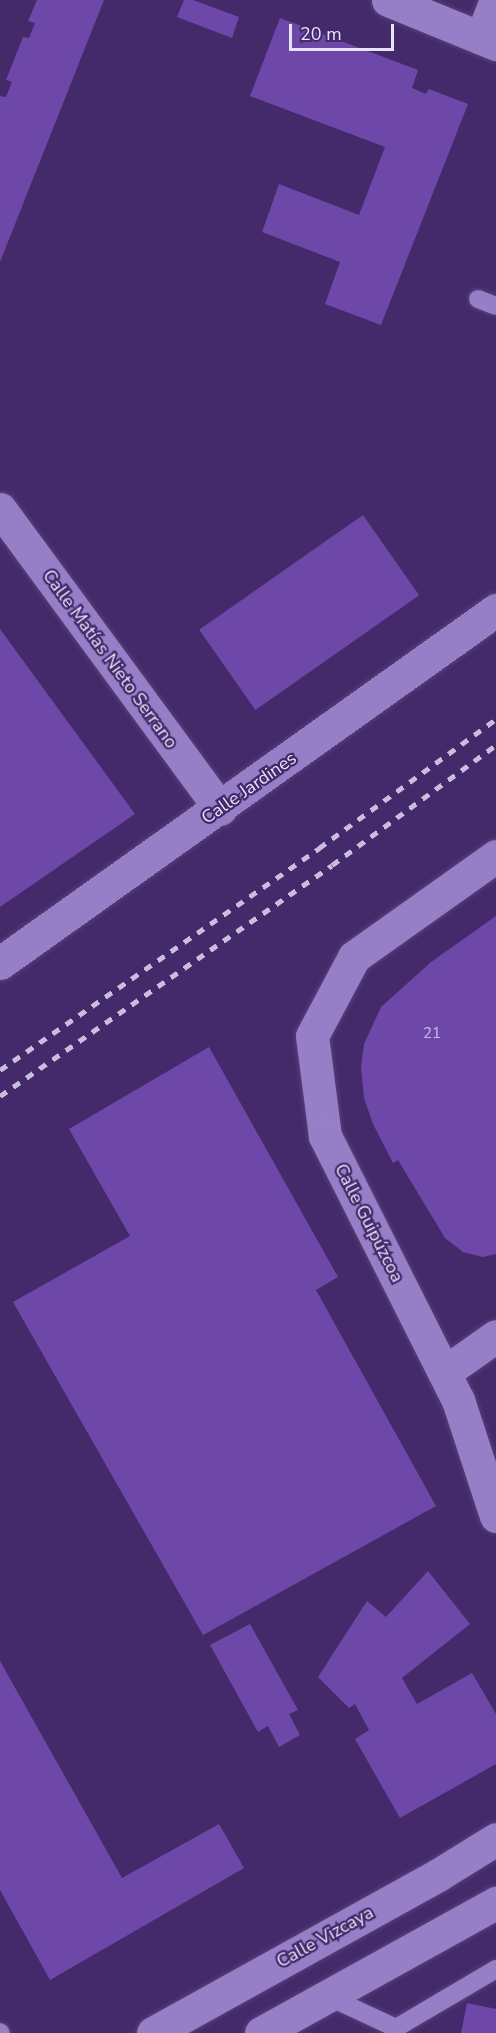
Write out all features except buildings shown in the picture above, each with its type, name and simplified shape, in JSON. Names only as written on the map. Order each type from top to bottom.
[{"type":"street","points":[[388,0],[489,41],[496,0]]},
{"type":"street","name":"Calle Matías Nieto Serrano","points":[[0,509],[220,809]]},
{"type":"street","name":"Calle Jardines","points":[[0,963],[220,809],[496,610]]},
{"type":"street","name":"Calle Guipúzcoa","points":[[496,856],[354,957],[312,1036],[325,1136],[451,1386],[496,1516]]},
{"type":"street","points":[[451,1386],[496,1336]]},
{"type":"street","name":"Calle Guipúzcoa","points":[[451,1386],[496,1447]]},
{"type":"street","name":"Calle Vizcaya","points":[[153,2033],[438,1875],[496,1839]]},
{"type":"street","points":[[261,2033],[496,1903]]},
{"type":"lane","points":[[478,299],[496,306]]},
{"type":"lane","points":[[327,1996],[397,2031],[496,1969]]},
{"type":"railway","points":[[0,1070],[319,848],[496,719]]},
{"type":"railway","points":[[0,1096],[332,865],[496,745]]}]
